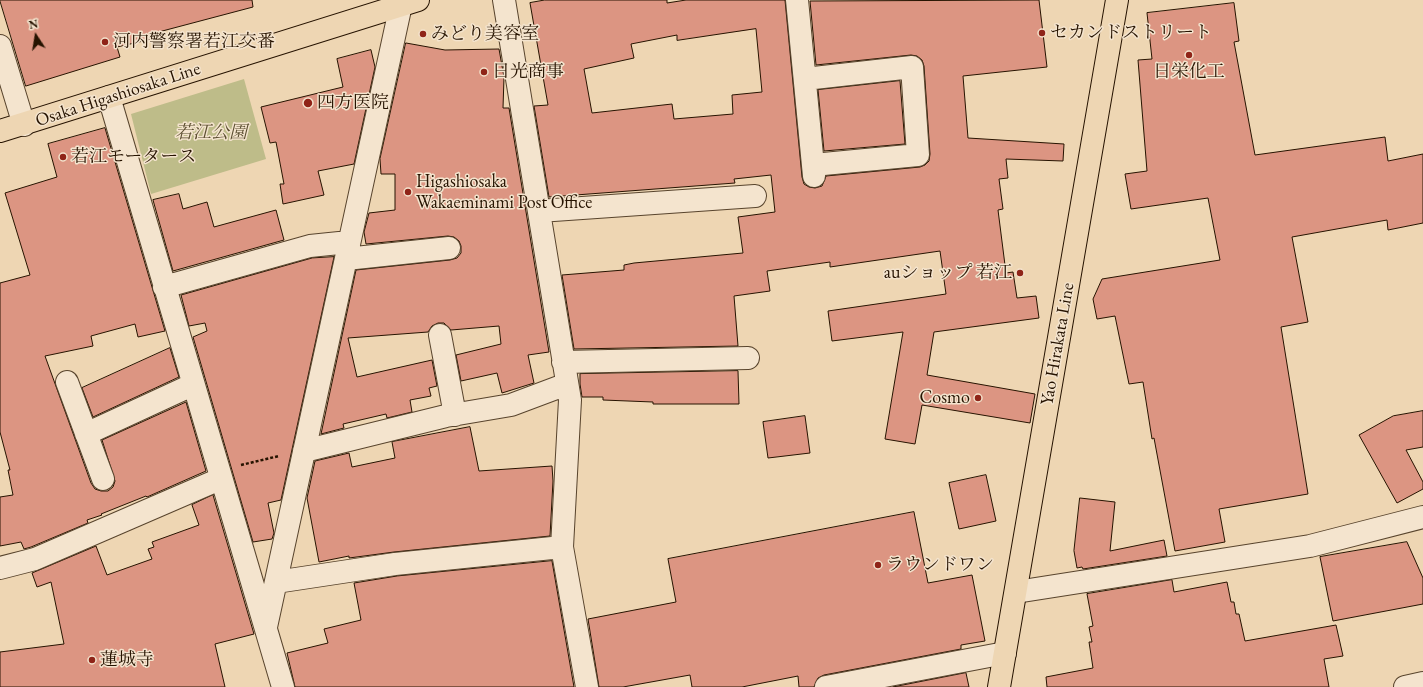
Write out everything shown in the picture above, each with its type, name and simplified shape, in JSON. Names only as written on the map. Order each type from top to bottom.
[{"type":"main road","name":"Yao Hirakata Line","points":[[999,687],[1117,0]]},
{"type":"main road","name":"Osaka Higashiosaka Line","points":[[0,131],[24,125],[407,2]]},
{"type":"street","points":[[504,0],[570,400],[562,547],[587,687]]},
{"type":"street","points":[[798,0],[813,170],[918,155],[912,67],[805,79]]},
{"type":"street","points":[[266,627],[348,250],[407,2]]},
{"type":"street","points":[[0,46],[24,125]]},
{"type":"street","points":[[109,97],[192,385],[283,687]]},
{"type":"street","points":[[539,211],[755,196]]},
{"type":"street","points":[[164,287],[310,246],[348,250],[449,248]]},
{"type":"street","points":[[440,335],[455,415]]},
{"type":"street","points":[[563,362],[748,358]]},
{"type":"street","points":[[67,382],[103,479]]},
{"type":"street","points":[[304,451],[455,415],[511,405],[567,384]]},
{"type":"street","points":[[86,434],[192,385]]},
{"type":"street","points":[[0,568],[48,553],[219,474]]},
{"type":"street","points":[[1016,592],[1310,546],[1423,517]]},
{"type":"street","points":[[276,582],[395,564],[562,547]]},
{"type":"street","points":[[826,687],[1005,653]]},
{"type":"street","points":[[1405,687],[1423,683]]},
{"type":"path","points":[[219,474],[304,451]]},
{"type":"green space","name":"若江公園","points":[[244,79],[266,159],[151,194],[131,114]]},
{"type":"building","points":[[0,0],[252,0],[253,7],[151,34],[152,39],[117,47],[120,57],[26,86]]},
{"type":"building","points":[[545,0],[667,0],[667,3],[686,0],[785,0],[802,177],[804,184],[815,188],[822,186],[826,176],[920,167],[929,161],[930,154],[924,66],[922,60],[917,56],[911,55],[816,65],[810,1],[1039,0],[1047,67],[963,76],[968,138],[1064,144],[1063,161],[1006,159],[1008,178],[999,179],[1003,209],[998,210],[1006,273],[1013,272],[1017,298],[1036,296],[1039,318],[934,332],[927,375],[1035,394],[1030,423],[922,405],[915,444],[885,439],[903,332],[832,341],[828,311],[946,294],[940,251],[830,267],[830,262],[767,271],[770,291],[734,296],[738,346],[574,349],[562,275],[624,270],[624,265],[634,263],[743,253],[738,217],[775,212],[771,175],[734,179],[735,183],[549,197],[534,106],[548,105],[530,3]],"holes":[[[756,29],[762,92],[732,95],[733,114],[674,119],[672,104],[592,113],[584,69],[634,58],[631,44],[677,35],[677,40]]]},
{"type":"building","points":[[1234,3],[1239,41],[1234,42],[1255,155],[1385,137],[1388,161],[1423,154],[1423,223],[1388,230],[1387,220],[1292,237],[1308,322],[1281,327],[1308,494],[1219,509],[1225,542],[1175,551],[1154,438],[1152,439],[1143,382],[1129,384],[1115,316],[1097,319],[1093,299],[1102,279],[1220,260],[1208,198],[1131,209],[1125,174],[1147,171],[1138,60],[1152,59],[1147,13]]},
{"type":"building","points":[[406,43],[445,50],[499,49],[504,77],[503,108],[509,108],[549,352],[528,355],[534,383],[502,393],[497,373],[461,381],[456,355],[501,344],[499,326],[451,330],[444,323],[438,323],[432,326],[428,332],[348,338],[357,377],[432,360],[437,386],[429,388],[431,396],[410,400],[412,412],[387,418],[386,414],[343,424],[344,428],[321,434],[356,270],[450,260],[457,258],[461,253],[459,241],[454,237],[448,236],[366,244],[364,232],[369,213],[395,210],[395,174],[381,174],[380,159]]},
{"type":"building","points":[[371,50],[375,67],[354,164],[318,171],[324,195],[283,204],[280,184],[284,184],[276,142],[270,143],[261,107],[343,87],[337,59]]},
{"type":"building","points":[[900,81],[905,144],[824,151],[818,90]]},
{"type":"building","points":[[105,128],[165,331],[138,337],[135,324],[91,336],[93,346],[45,356],[91,483],[95,489],[108,491],[113,487],[115,481],[102,440],[186,402],[206,471],[147,497],[146,496],[87,520],[88,523],[31,547],[24,549],[21,542],[0,546],[0,497],[13,495],[8,470],[10,470],[0,432],[0,283],[30,275],[5,193],[57,177],[48,144]]},
{"type":"building","points":[[179,194],[183,209],[207,202],[214,227],[276,210],[284,240],[173,271],[153,200]]},
{"type":"building","points":[[334,257],[281,500],[268,503],[274,533],[272,539],[253,542],[193,337],[207,331],[205,323],[189,326],[181,295],[312,258]]},
{"type":"building","points":[[170,348],[179,377],[93,417],[82,388]]},
{"type":"building","points":[[738,371],[739,404],[653,404],[653,402],[603,400],[603,397],[582,397],[580,384],[580,374]]},
{"type":"building","points":[[1423,411],[1423,447],[1406,450],[1423,482],[1423,489],[1397,503],[1359,435],[1393,416]]},
{"type":"building","points":[[805,416],[810,453],[768,458],[763,422]]},
{"type":"building","points":[[470,427],[479,471],[552,466],[553,481],[550,536],[349,558],[349,556],[319,562],[307,498],[315,461],[349,453],[352,467],[395,458],[392,442]]},
{"type":"building","points":[[986,475],[996,521],[959,529],[949,483]]},
{"type":"building","points":[[213,495],[254,634],[215,644],[225,687],[0,687],[0,652],[64,644],[51,582],[37,587],[32,573],[96,546],[107,575],[152,559],[148,549],[154,547],[152,542],[199,525],[192,505]]},
{"type":"building","points":[[1080,498],[1115,502],[1110,551],[1164,540],[1167,556],[1083,569],[1082,567],[1077,568],[1074,551]]},
{"type":"building","points":[[914,512],[928,583],[972,575],[985,641],[961,645],[961,649],[824,675],[818,678],[814,687],[799,687],[798,676],[742,687],[692,687],[690,675],[623,687],[599,687],[588,619],[676,602],[668,559]]},
{"type":"building","points":[[1407,542],[1423,578],[1423,604],[1333,621],[1320,557]]},
{"type":"building","points":[[552,561],[574,687],[295,687],[287,653],[328,643],[324,629],[361,620],[354,583],[397,576]]},
{"type":"building","points":[[1172,580],[1174,592],[1227,582],[1231,602],[1234,602],[1236,614],[1239,614],[1245,641],[1336,625],[1343,656],[1324,659],[1329,687],[1047,687],[1046,677],[1093,668],[1089,642],[1092,642],[1089,627],[1093,626],[1087,594]]},
{"type":"building","points":[[966,673],[969,687],[893,687]]},
{"type":"place","name":"セカンドストリート","points":[[1042,33]]},
{"type":"place","name":"みどり美容室","points":[[423,34]]},
{"type":"place","name":"河内警察署若江交番","points":[[105,42]]},
{"type":"place","name":"日栄化工","points":[[1189,55]]},
{"type":"place","name":"日光商事","points":[[484,72]]},
{"type":"place","name":"四方医院","points":[[308,103]]},
{"type":"place","name":"若江モータース","points":[[63,157]]},
{"type":"place","name":"Higashiosaka Wakaeminami Post Office","points":[[408,192]]},
{"type":"place","name":"auショップ 若江","points":[[1020,273]]},
{"type":"place","name":"Cosmo","points":[[978,398]]},
{"type":"place","name":"ラウンドワン","points":[[878,565]]},
{"type":"place","name":"蓮城寺","points":[[92,660]]}]
